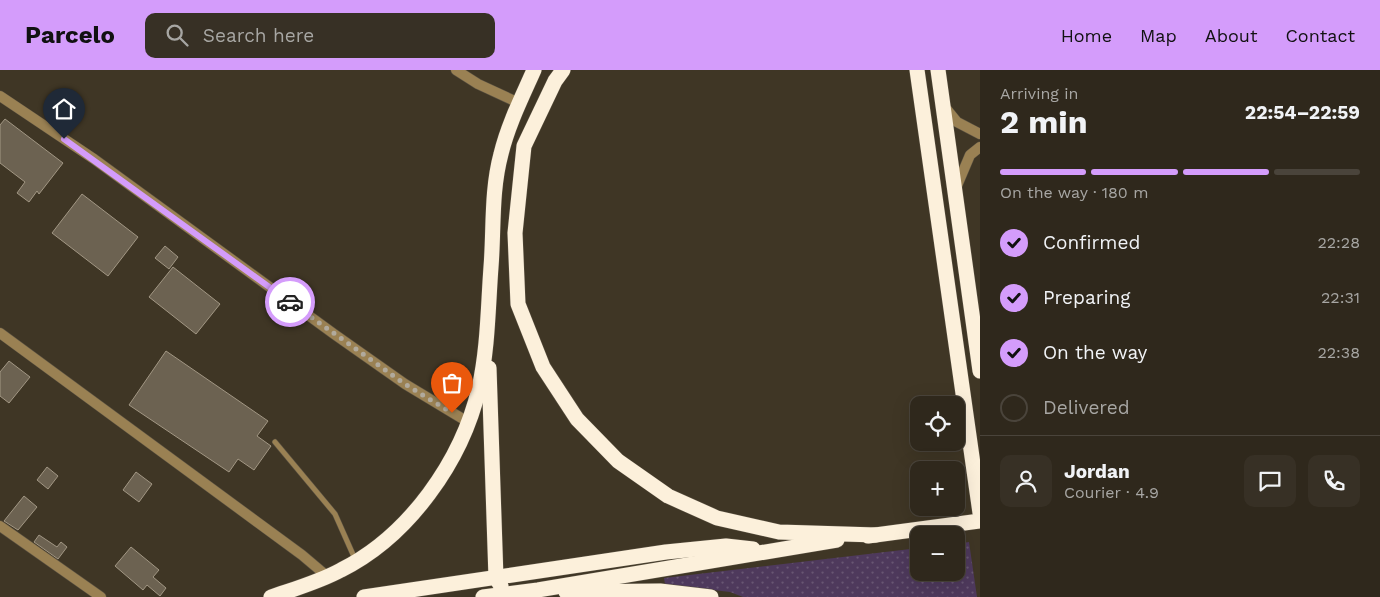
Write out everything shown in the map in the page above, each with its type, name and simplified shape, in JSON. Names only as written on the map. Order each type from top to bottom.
[{"type":"highway","points":[[270,597],[328,577],[356,562],[394,533],[418,506],[441,474],[468,422],[482,369],[493,247],[494,206],[500,155],[519,102],[534,70]]},
{"type":"highway","points":[[563,70],[555,81],[524,146],[515,233],[518,304],[542,367],[577,419],[618,461],[668,496],[717,518],[779,532],[876,535]]},
{"type":"highway","points":[[917,70],[980,513]]},
{"type":"highway","points":[[938,70],[980,371]]},
{"type":"highway","points":[[487,321],[496,578],[502,588],[512,593]]},
{"type":"highway","points":[[533,592],[762,552],[980,521]]},
{"type":"highway","points":[[364,597],[666,552],[726,546],[744,547],[762,552]]},
{"type":"highway","points":[[483,597],[533,592],[660,591],[711,597]]},
{"type":"street","points":[[461,71],[519,102]]},
{"type":"street","points":[[0,96],[94,160],[405,384],[468,422]]},
{"type":"street","points":[[944,106],[957,122],[980,134]]},
{"type":"street","points":[[955,191],[970,155],[980,147]]},
{"type":"street","points":[[0,333],[294,549],[328,577]]},
{"type":"street","points":[[0,526],[101,597]]},
{"type":"lane","points":[[275,442],[335,514],[356,562]]},
{"type":"shaded area","points":[[969,542],[977,597],[743,597],[730,592],[665,584],[664,578],[910,549],[910,581],[965,581],[965,543]]},
{"type":"building","points":[[5,119],[63,163],[39,194],[37,191],[29,202],[17,193],[25,182],[0,163],[0,125]]},
{"type":"building","points":[[82,194],[138,237],[108,276],[52,233]]},
{"type":"building","points":[[165,246],[178,257],[169,269],[155,258]]},
{"type":"building","points":[[173,267],[220,304],[196,334],[149,297]]},
{"type":"building","points":[[166,351],[268,421],[257,436],[271,446],[254,470],[238,459],[229,472],[129,405]]},
{"type":"building","points":[[9,361],[30,377],[9,403],[0,396],[0,372]]},
{"type":"building","points":[[47,467],[58,476],[48,489],[37,480]]},
{"type":"building","points":[[136,472],[152,484],[139,502],[123,490]]},
{"type":"building","points":[[24,496],[37,507],[18,530],[4,521]]},
{"type":"building","points":[[39,535],[57,547],[61,542],[67,547],[58,559],[34,542]]},
{"type":"building","points":[[131,547],[159,570],[153,577],[166,588],[160,596],[147,585],[143,590],[115,566]]},
{"type":"way so far","points":[[290,302],[405,384],[452,413]]},
{"type":"route","points":[[64,139],[290,302]]}]
